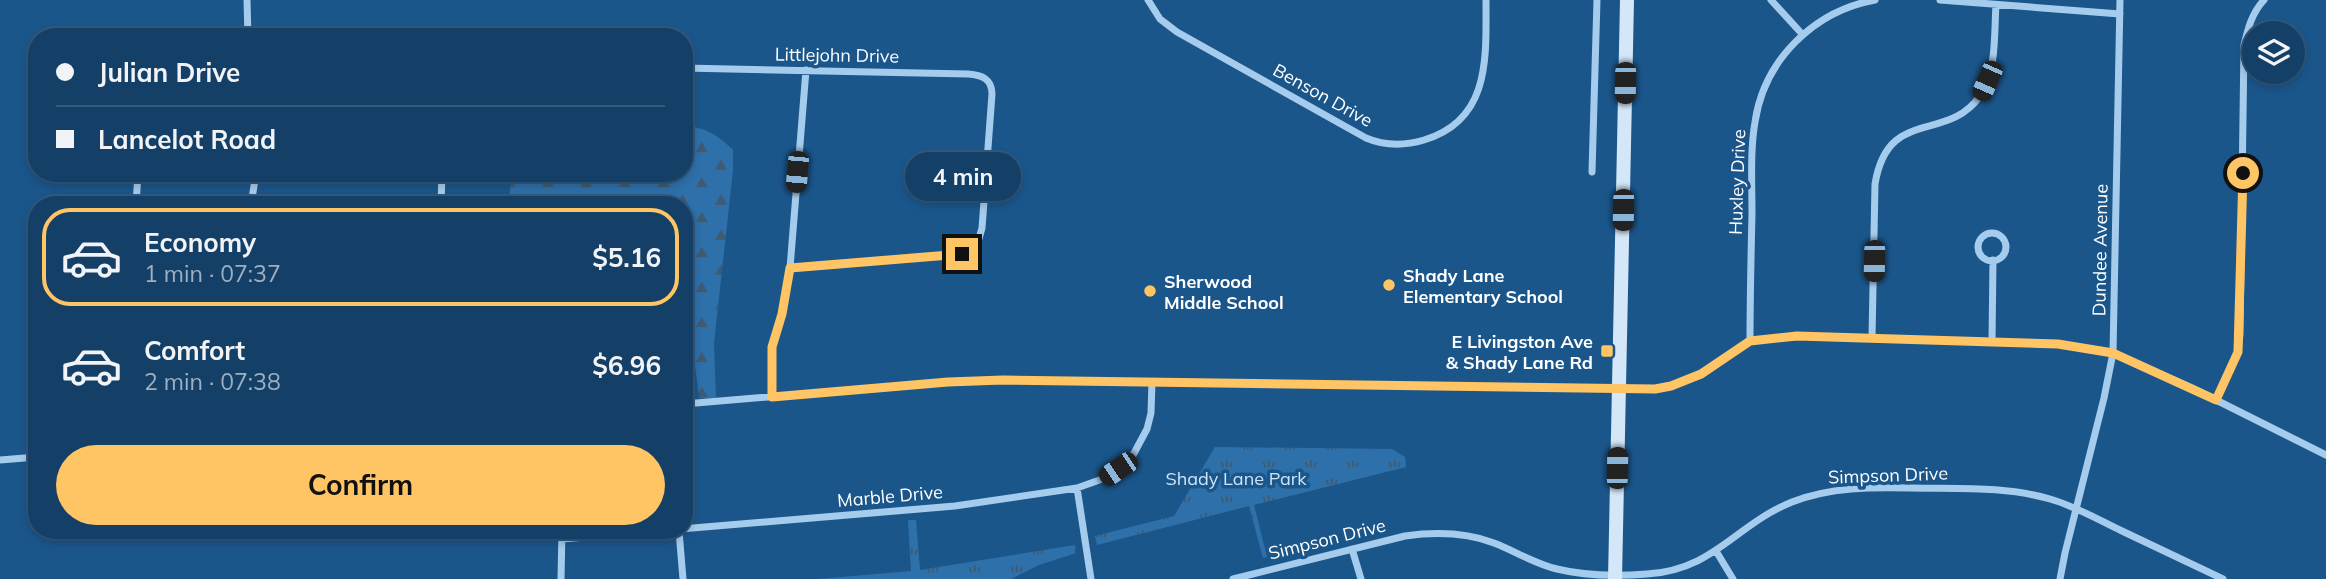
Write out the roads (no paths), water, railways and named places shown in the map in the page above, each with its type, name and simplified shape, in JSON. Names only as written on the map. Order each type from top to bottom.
[{"type":"main road","points":[[1616,576],[1627,0]]},
{"type":"street","points":[[247,0],[248,28]]},
{"type":"street","name":"Benson Drive","points":[[1147,0],[1160,19],[1177,32],[1366,138],[1392,144],[1416,142],[1438,135],[1455,123],[1473,104],[1483,79],[1485,65],[1486,0]]},
{"type":"street","points":[[1592,172],[1597,0]]},
{"type":"street","points":[[1771,0],[1803,34]]},
{"type":"street","name":"Huxley Drive","points":[[1750,341],[1755,119],[1768,81],[1776,66],[1803,34],[1833,14],[1875,0]]},
{"type":"street","points":[[1940,0],[2120,14]]},
{"type":"street","name":"Dundee Avenue","points":[[2060,579],[2113,353],[2120,0]]},
{"type":"street","points":[[2216,400],[2238,352],[2244,45],[2255,11],[2264,0]]},
{"type":"street","points":[[1872,338],[1875,184],[1880,163],[1891,145],[1905,134],[1924,126],[1953,120],[1981,94],[1990,67],[1996,5]]},
{"type":"street","name":"Littlejohn Drive","points":[[693,68],[968,74],[982,76],[992,89],[982,229],[976,249],[962,254],[790,268]]},
{"type":"street","points":[[772,397],[772,347],[785,303],[790,268],[806,70]]},
{"type":"street","points":[[1992,341],[1993,260]]},
{"type":"street","points":[[693,403],[948,382],[1003,380],[1655,389],[1688,381],[1750,341],[1797,336],[1992,341],[2058,344],[2113,353],[2325,452]]},
{"type":"street","name":"Marble Drive","points":[[693,530],[955,506],[1077,488],[1105,478],[1132,457],[1147,429],[1151,413],[1152,382]]},
{"type":"street","points":[[0,460],[28,458]]},
{"type":"street","points":[[1077,488],[1091,579]]},
{"type":"street","name":"Simpson Drive","points":[[1234,579],[1405,536],[1450,534],[1494,542],[1556,569],[1616,576],[1676,571],[1703,560],[1773,511],[1820,493],[1854,489],[1997,490],[2049,499],[2076,509],[2223,579]]},
{"type":"street","name":"Marble Drive","points":[[562,540],[575,539]]},
{"type":"street","points":[[680,539],[683,579]]},
{"type":"street","points":[[561,579],[562,540]]},
{"type":"street","points":[[1352,549],[1360,579]]},
{"type":"street","points":[[1716,551],[1732,579]]},
{"type":"place","name":"Shady Lane Elementary School","points":[[1389,285]]},
{"type":"place","name":"Sherwood Middle School","points":[[1150,291]]},
{"type":"place","name":"E Livingston Ave & Shady Lane Rd","points":[[1607,351]]},
{"type":"park label","name":"Shady Lane Park","points":[[1236,478]]}]
